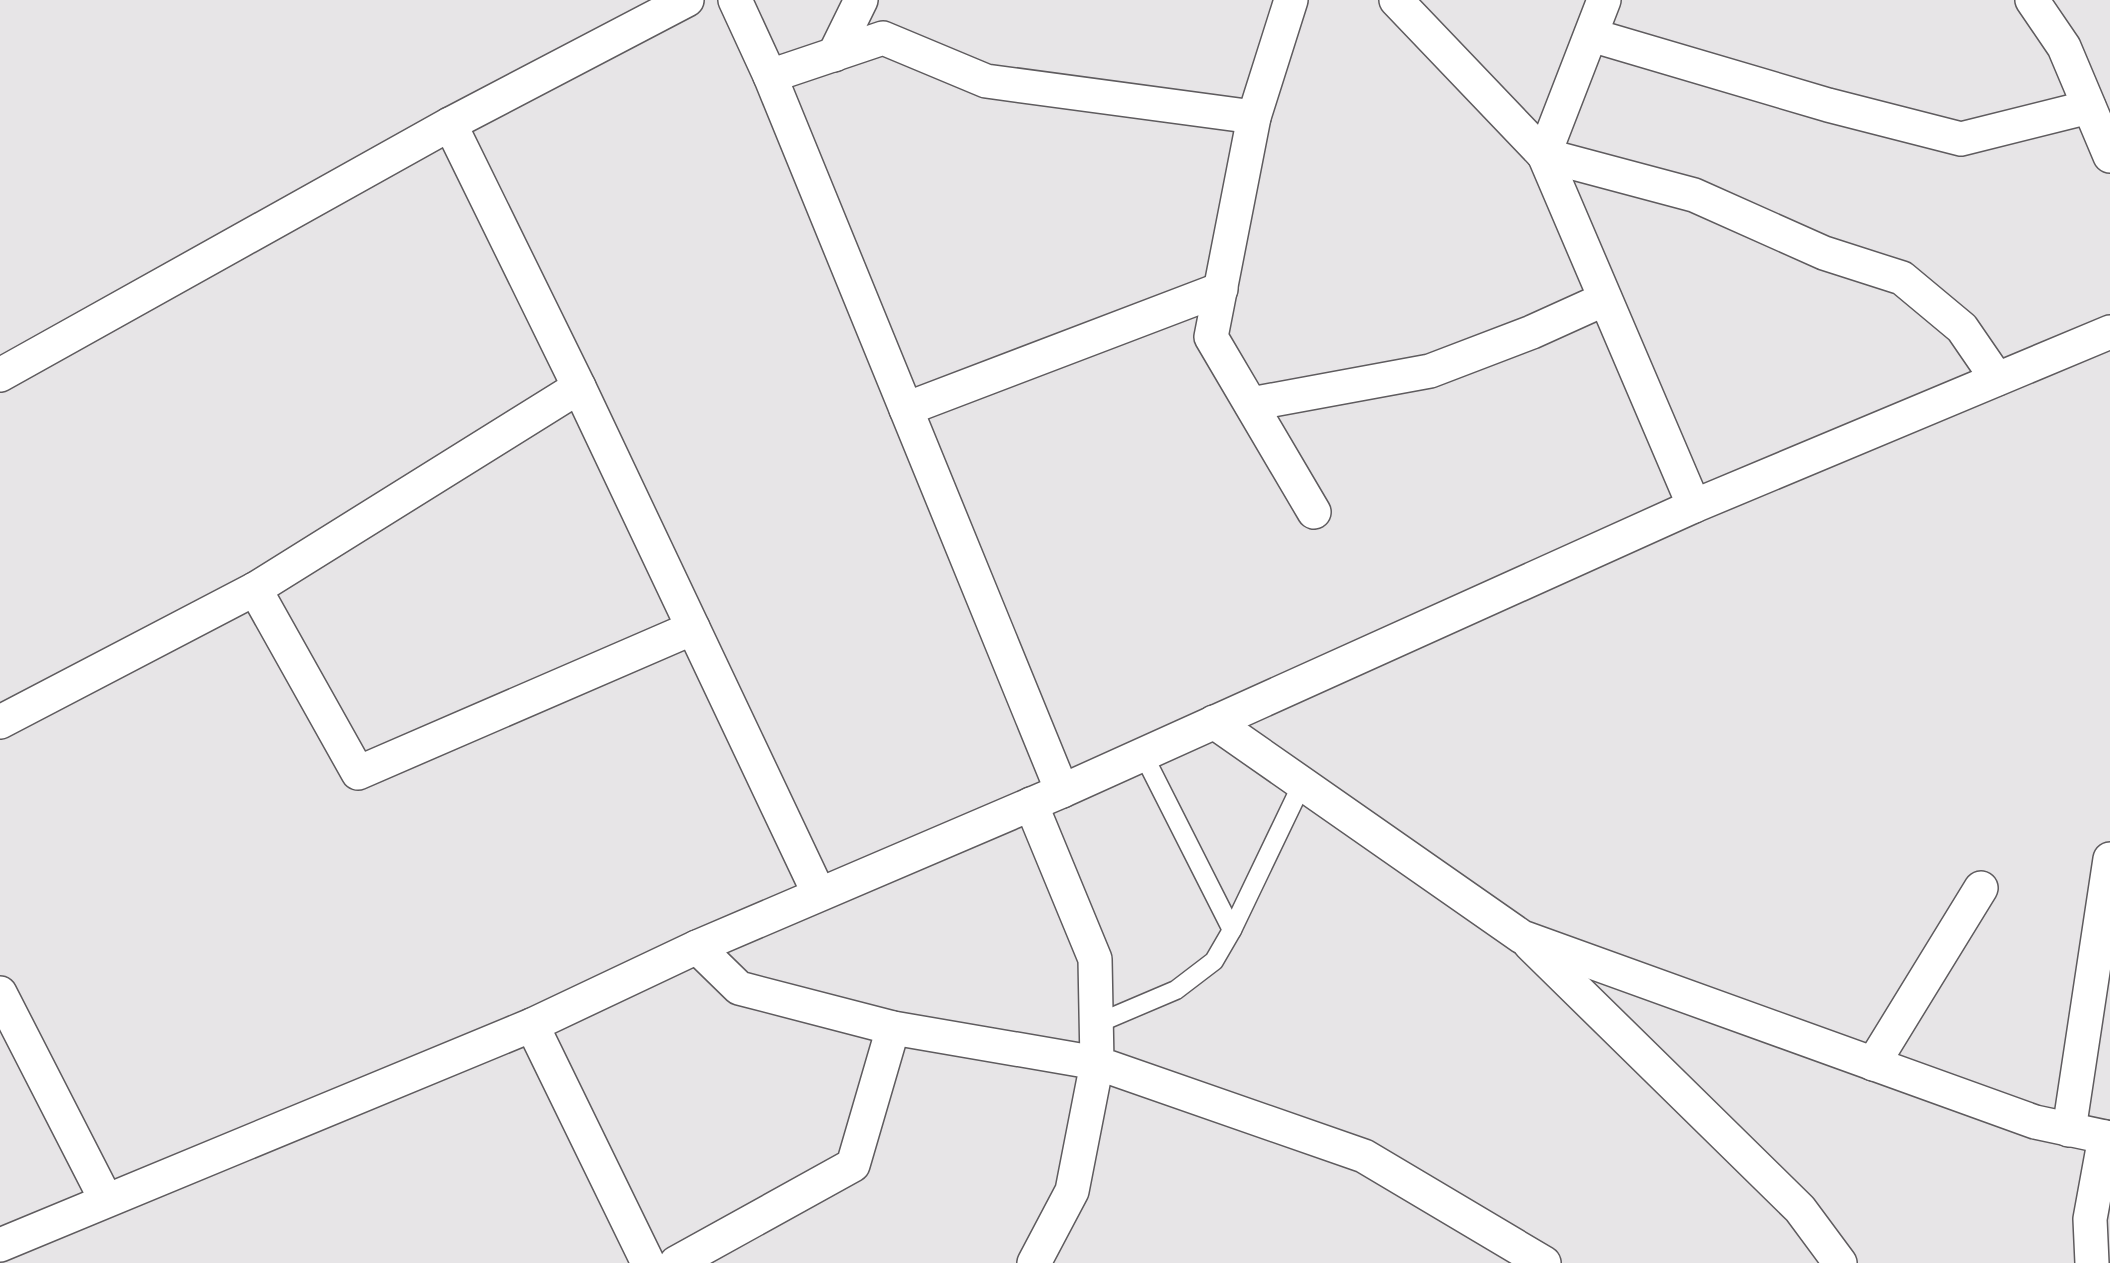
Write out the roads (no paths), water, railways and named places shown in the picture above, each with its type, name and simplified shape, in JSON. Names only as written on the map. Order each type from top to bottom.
[{"type":"street","points":[[0,375],[450,124],[687,0]]},
{"type":"street","points":[[735,0],[770,76],[1062,790]]},
{"type":"street","points":[[834,55],[861,0]]},
{"type":"street","points":[[1291,0],[1254,117],[1211,337],[1314,512]]},
{"type":"street","points":[[1396,0],[1544,154],[1694,506]]},
{"type":"street","points":[[1544,154],[1604,0]]},
{"type":"street","points":[[2046,5],[2110,156]]},
{"type":"street","points":[[1591,35],[1828,105],[1961,139],[2089,106]]},
{"type":"street","points":[[770,76],[884,38],[986,81],[1254,117]]},
{"type":"street","points":[[450,124],[579,387],[819,894]]},
{"type":"street","points":[[1544,154],[1694,195],[1824,253],[1902,278],[1962,328],[1997,379]]},
{"type":"street","points":[[906,409],[1221,289]]},
{"type":"street","points":[[1251,404],[1430,371],[1532,332],[1605,298]]},
{"type":"street","points":[[0,1245],[532,1025],[697,947],[1031,804],[1694,506],[2110,332]]},
{"type":"street","points":[[0,722],[255,589],[579,387]]},
{"type":"street","points":[[255,589],[358,773],[693,628]]},
{"type":"street","points":[[1214,722],[1522,937],[1800,1209],[1840,1263]]},
{"type":"street","points":[[1031,804],[1095,959],[1096,1024],[1096,1063],[1072,1191],[1034,1263]]},
{"type":"street","points":[[2069,1130],[2110,859]]},
{"type":"street","points":[[1873,1064],[1981,888]]},
{"type":"street","points":[[1522,937],[2035,1122],[2108,1138],[2090,1219],[2092,1263]]},
{"type":"street","points":[[697,947],[739,988],[893,1029],[1096,1063],[1364,1156],[1544,1263]]},
{"type":"street","points":[[0,993],[106,1200]]},
{"type":"street","points":[[532,1025],[648,1263]]},
{"type":"street","points":[[676,1263],[853,1165],[893,1029]]},
{"type":"lane","points":[[1143,754],[1232,930]]},
{"type":"lane","points":[[1096,1024],[1176,990],[1214,961],[1232,930],[1302,784]]}]
